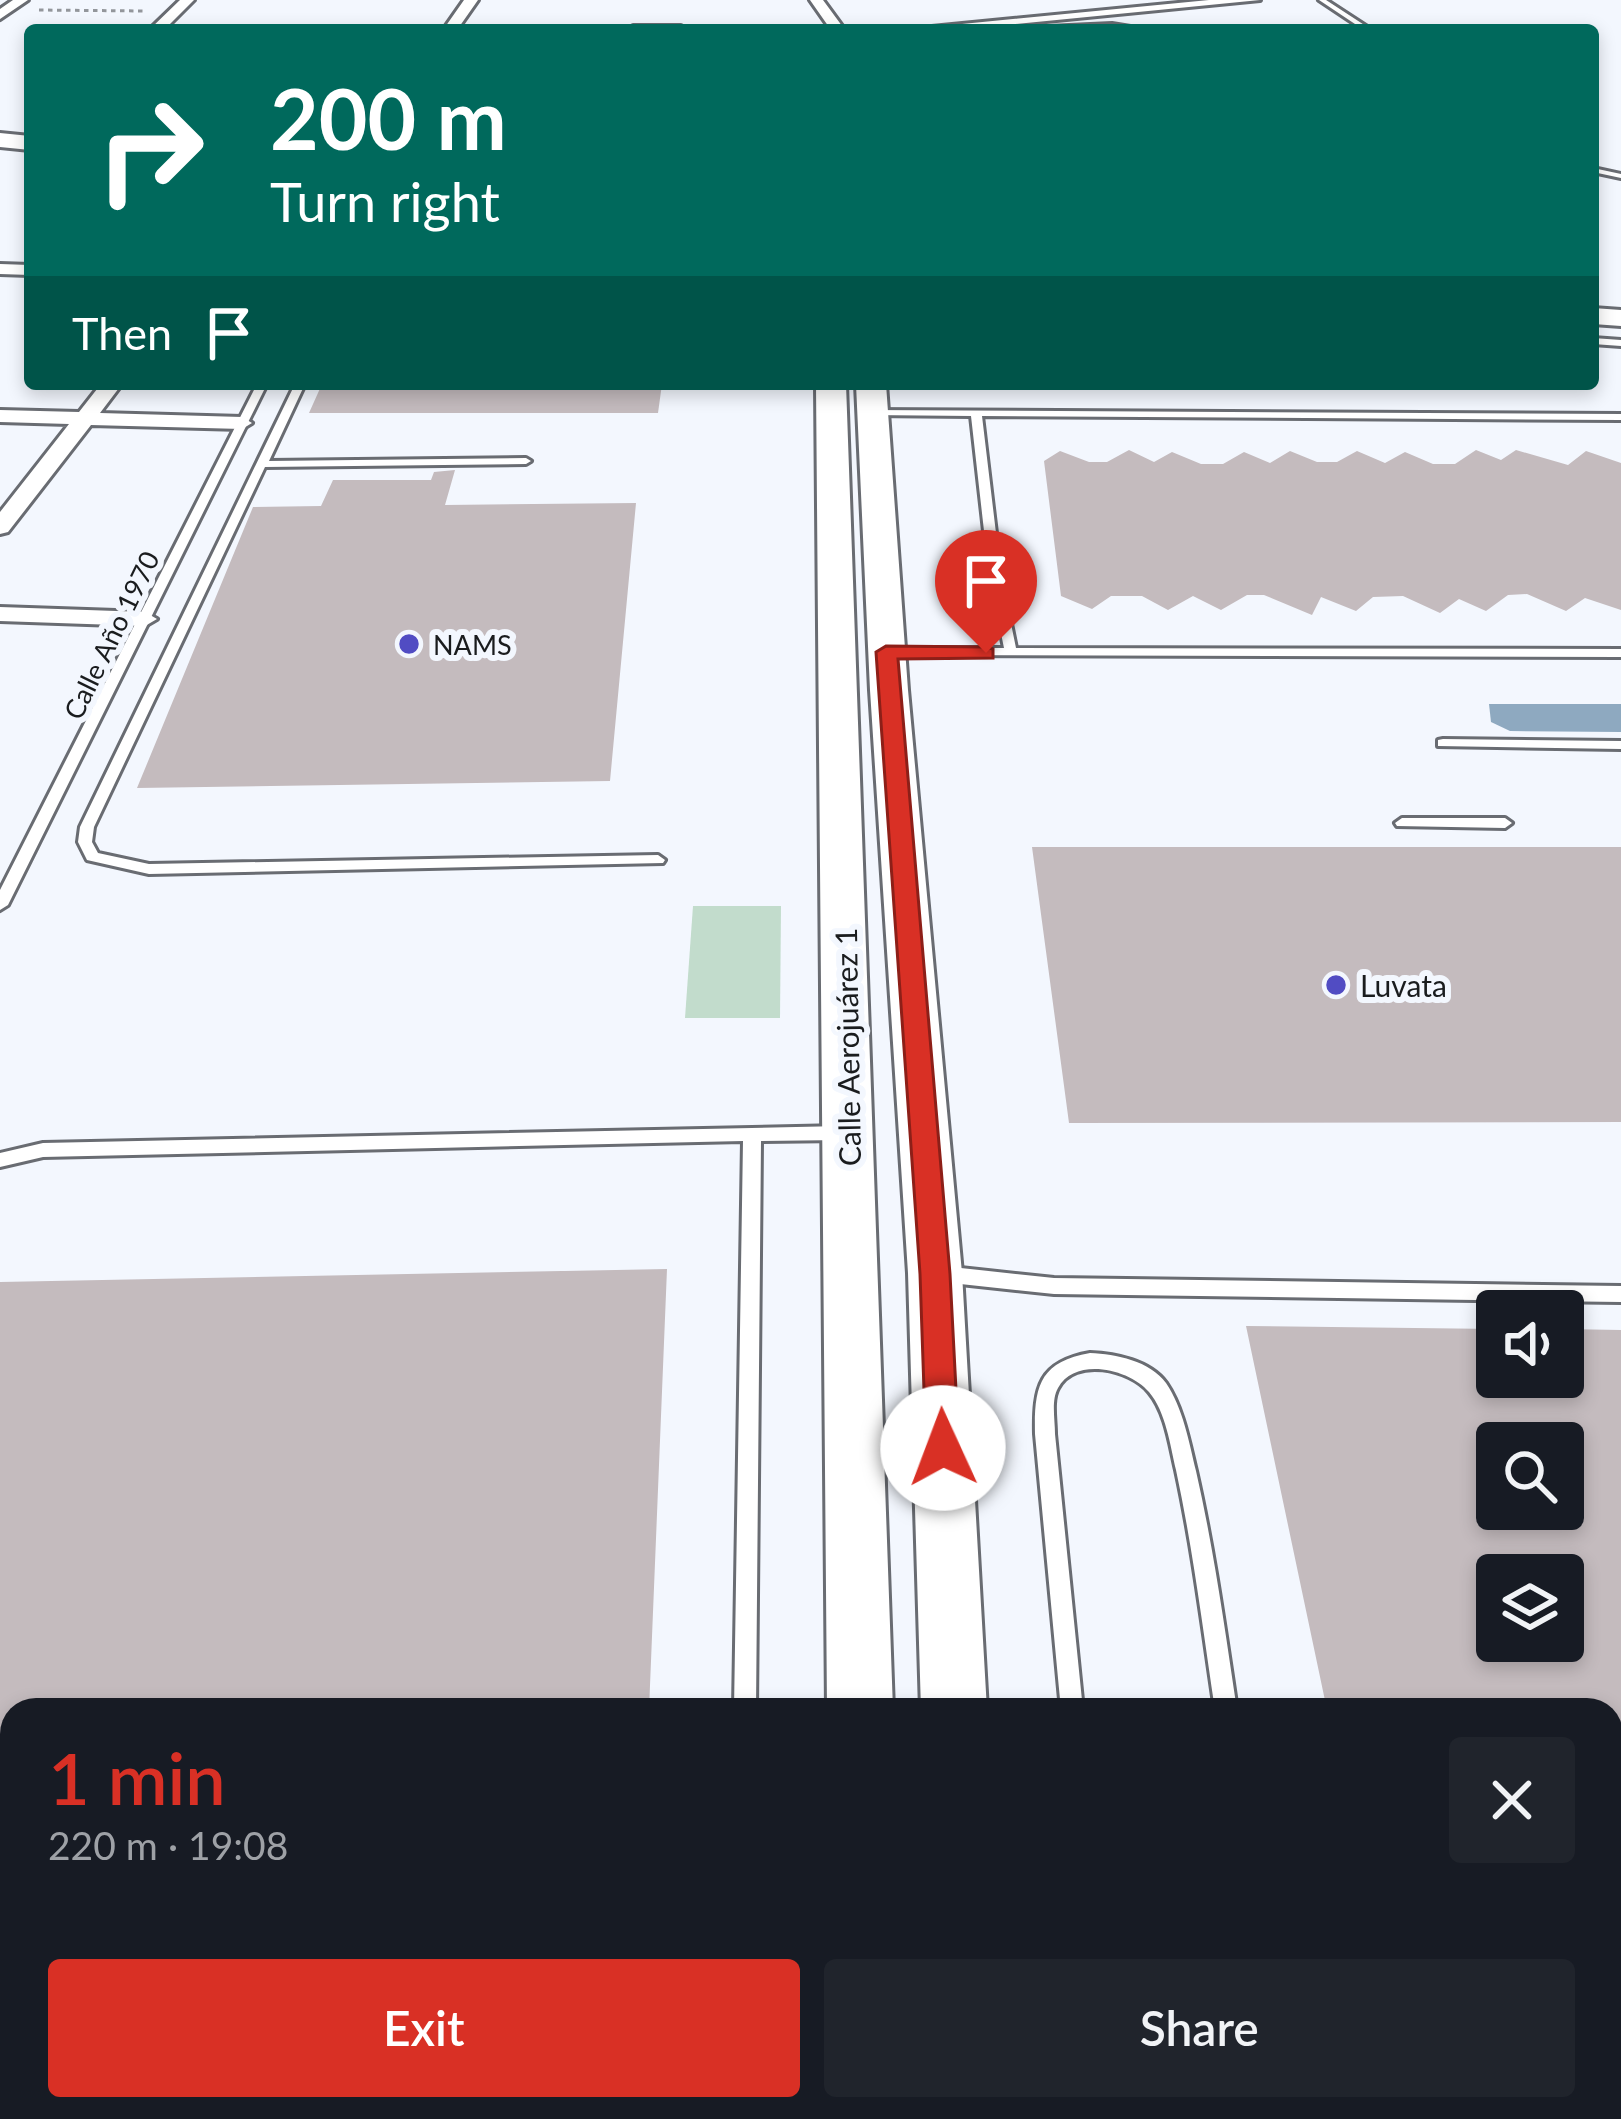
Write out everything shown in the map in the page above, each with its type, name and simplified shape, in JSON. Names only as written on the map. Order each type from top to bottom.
[{"type":"street","points":[[163,24],[188,0]]},
{"type":"street","points":[[1040,0],[1061,17]]},
{"type":"street","points":[[979,24],[1254,0]]},
{"type":"street","points":[[942,13],[953,24]]},
{"type":"street","points":[[0,290],[17,270]]},
{"type":"street","points":[[0,527],[107,390]]},
{"type":"street","name":"Calle Aerojuárez 1","points":[[831,390],[860,1698]]},
{"type":"street","points":[[870,398],[935,1274],[953,1698]]},
{"type":"street","points":[[0,416],[242,423]]},
{"type":"street","points":[[0,614],[145,619]]},
{"type":"lane","points":[[1322,0],[1360,24]]},
{"type":"lane","name":"Calle Año 1970","points":[[0,905],[259,390]]},
{"type":"lane","points":[[297,390],[87,827],[85,842],[92,856],[149,869],[658,860]]},
{"type":"lane","points":[[870,398],[976,413],[1621,417]]},
{"type":"lane","points":[[976,413],[995,575],[1011,653]]},
{"type":"lane","points":[[261,464],[526,461]]},
{"type":"lane","points":[[886,652],[1621,652]]},
{"type":"lane","points":[[1443,743],[1621,745]]},
{"type":"lane","points":[[1402,823],[1504,823]]},
{"type":"lane","points":[[0,1160],[43,1150],[849,1133]]},
{"type":"lane","points":[[745,1698],[752,1135]]},
{"type":"lane","points":[[935,1274],[1099,1287],[1621,1294]]},
{"type":"lane","points":[[1071,1698],[1045,1434],[1046,1394],[1052,1379],[1066,1369],[1101,1362],[1147,1376],[1168,1403],[1197,1535],[1224,1698]]},
{"type":"path","points":[[10,8],[176,12]]},
{"type":"green space","points":[[693,906],[781,906],[780,1018],[685,1018]]},
{"type":"water","points":[[1489,704],[1621,704],[1621,732],[1510,731],[1491,722]]},
{"type":"building","points":[[319,390],[661,390],[658,413],[309,413]]},
{"type":"building","points":[[1129,450],[1154,462],[1172,452],[1201,464],[1223,464],[1244,452],[1270,463],[1290,451],[1317,462],[1337,462],[1357,451],[1385,463],[1405,452],[1433,464],[1455,464],[1476,450],[1501,460],[1516,450],[1568,465],[1586,451],[1621,463],[1621,610],[1585,598],[1566,611],[1527,594],[1508,595],[1486,611],[1459,599],[1440,613],[1403,596],[1373,597],[1356,611],[1321,597],[1312,615],[1264,595],[1247,595],[1221,610],[1193,596],[1168,610],[1142,596],[1111,596],[1092,609],[1061,596],[1044,461],[1060,451],[1089,462],[1107,462]]},
{"type":"building","name":"NAMS","points":[[455,470],[445,505],[636,503],[610,781],[137,788],[253,507],[321,506],[333,480],[431,480],[434,472]]},
{"type":"building","name":"Luvata","points":[[1032,847],[1621,847],[1621,1122],[1069,1123]]},
{"type":"building","points":[[667,1269],[649,1698],[0,1698],[0,1282]]},
{"type":"building","points":[[1246,1326],[1476,1329],[1476,1398],[1584,1398],[1584,1329],[1621,1330],[1621,1698],[1324,1698]]},
{"type":"place","name":"NAMS","points":[[409,644]]},
{"type":"place","name":"Luvata","points":[[1336,985]]},
{"type":"route","points":[[943,1448],[935,1274],[886,652],[986,653]]}]
